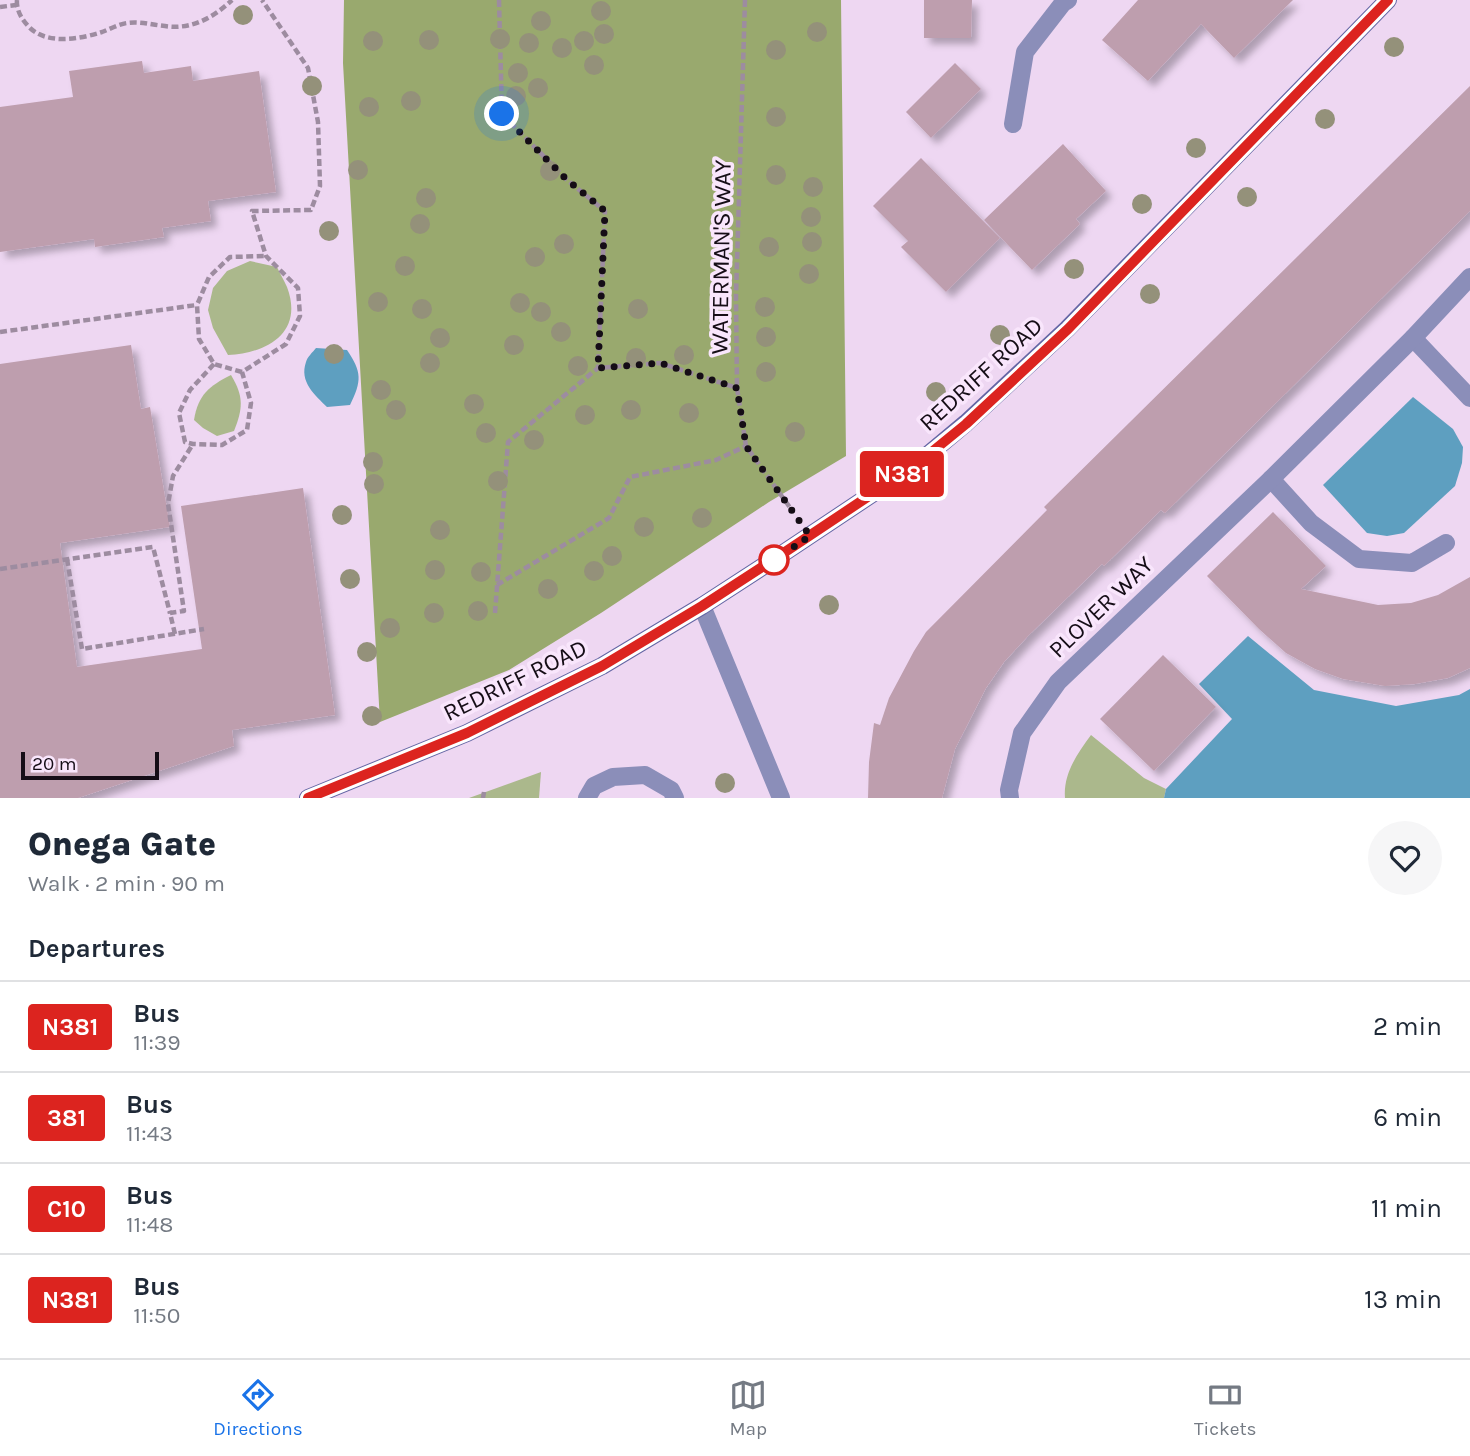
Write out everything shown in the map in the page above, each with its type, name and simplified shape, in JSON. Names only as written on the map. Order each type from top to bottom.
[{"type":"main road","name":"REDRIFF ROAD","points":[[308,798],[467,733],[602,666],[702,606],[917,464],[966,424],[1068,329],[1381,2]]},
{"type":"street","points":[[1013,124],[1025,52],[1068,0]]},
{"type":"street","name":"PLOVER WAY","points":[[1010,798],[1009,790],[1022,733],[1058,682],[1271,479],[1413,338],[1470,277]]},
{"type":"street","points":[[1413,338],[1470,398]]},
{"type":"street","points":[[1271,479],[1311,523],[1359,559],[1412,563],[1446,543]]},
{"type":"street","points":[[702,606],[781,798]]},
{"type":"street","points":[[587,798],[594,786],[613,777],[645,775],[671,790],[675,798]]},
{"type":"path","points":[[0,7],[17,2],[24,22],[37,34],[54,38],[74,38],[127,23],[188,26],[221,11],[232,0]]},
{"type":"path","points":[[262,0],[308,68],[318,122],[320,186],[311,210],[252,211],[266,256],[298,288],[300,316],[286,344],[242,372],[214,364],[199,339],[197,305],[209,277],[230,257],[266,256]]},
{"type":"path","points":[[499,0],[502,114],[566,179],[605,211],[598,368]]},
{"type":"path","name":"WATERMAN'S WAY","points":[[745,0],[736,296],[737,388],[746,446],[810,536]]},
{"type":"path","points":[[0,332],[197,305]]},
{"type":"path","points":[[495,613],[508,442],[598,368],[660,363],[737,388]]},
{"type":"path","points":[[214,364],[190,390],[180,413],[185,442],[222,445],[247,430],[251,403],[242,372]]},
{"type":"path","points":[[170,612],[184,611],[167,504],[173,477],[193,444]]},
{"type":"path","points":[[497,586],[609,518],[630,477],[716,460],[746,446]]},
{"type":"path","points":[[0,569],[153,547],[175,634]]},
{"type":"path","points":[[67,559],[82,649],[204,629]]},
{"type":"green space","points":[[344,0],[841,0],[846,456],[769,502],[509,670],[380,722],[343,63]]},
{"type":"green space","points":[[250,261],[277,267],[287,287],[291,316],[279,337],[269,344],[256,350],[228,355],[213,328],[208,310],[213,288],[227,271]]},
{"type":"green space","points":[[231,375],[240,396],[239,416],[234,431],[217,436],[194,420],[196,411],[206,392]]},
{"type":"green space","points":[[1091,735],[1144,778],[1166,789],[1164,798],[1065,798],[1069,773]]},
{"type":"green space","points":[[541,772],[539,798],[469,798]]},
{"type":"water","points":[[316,348],[347,350],[352,358],[359,377],[350,405],[327,407],[309,388],[304,369]]},
{"type":"water","points":[[1413,397],[1453,429],[1463,447],[1462,463],[1455,486],[1404,533],[1387,536],[1367,533],[1323,485]]},
{"type":"water","points":[[1248,636],[1314,690],[1396,706],[1459,695],[1470,689],[1470,798],[1164,798],[1166,789],[1232,719],[1199,684]]},
{"type":"building","points":[[924,0],[972,0],[971,38],[924,38]]},
{"type":"building","points":[[1138,0],[1293,0],[1234,58],[1201,24],[1148,81],[1102,40]]},
{"type":"building","points":[[142,61],[144,73],[191,66],[193,81],[259,71],[276,192],[208,201],[211,221],[162,228],[164,237],[95,247],[94,239],[0,252],[0,107],[73,97],[69,71]]},
{"type":"building","points":[[955,63],[981,89],[931,138],[906,112]]},
{"type":"building","points":[[1470,86],[1470,211],[1165,513],[1161,510],[1104,566],[1102,564],[1004,662],[986,688],[955,749],[942,798],[868,798],[874,723],[880,725],[889,698],[926,632],[1047,510],[1044,507]]},
{"type":"building","points":[[1063,144],[1106,191],[1076,219],[1080,224],[1032,270],[984,220]]},
{"type":"building","points":[[921,158],[1000,238],[946,292],[901,247],[908,241],[873,206]]},
{"type":"building","points":[[131,345],[141,409],[150,407],[170,527],[60,543],[77,667],[202,649],[181,506],[303,488],[335,715],[232,730],[234,746],[78,798],[0,798],[0,364]]},
{"type":"building","points":[[1273,512],[1326,566],[1301,589],[1378,605],[1411,603],[1438,595],[1470,577],[1470,668],[1448,678],[1385,686],[1343,679],[1315,669],[1286,653],[1207,576]]},
{"type":"building","points":[[1163,655],[1216,707],[1154,771],[1100,719]]},
{"type":"bus line","name":"N381","points":[[308,798],[467,733],[602,666],[702,606],[917,464],[966,424],[1068,329],[1388,0]]},
{"type":"route","points":[[502,114],[566,179],[605,211],[598,368],[660,363],[737,388],[746,446],[810,536],[774,560]]}]
